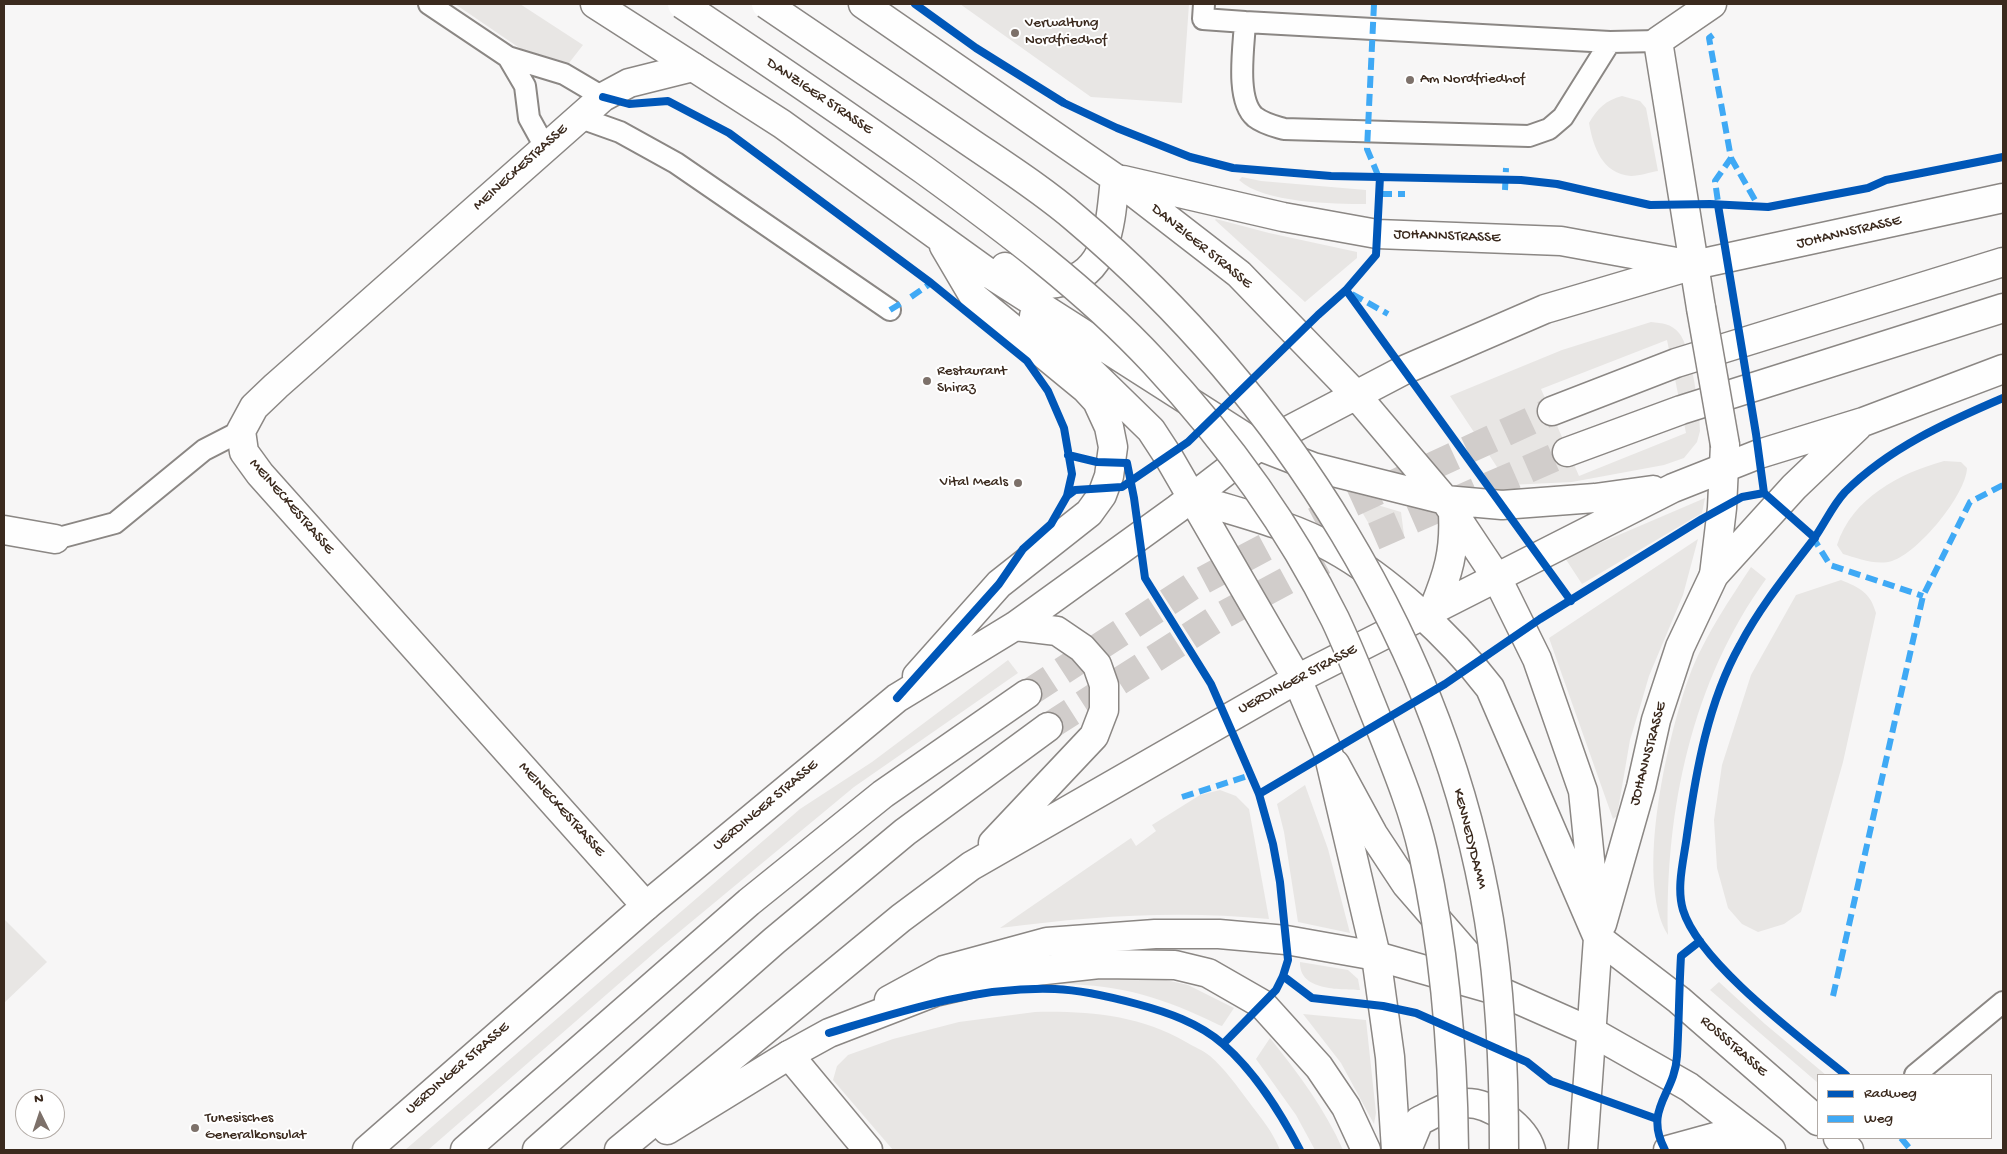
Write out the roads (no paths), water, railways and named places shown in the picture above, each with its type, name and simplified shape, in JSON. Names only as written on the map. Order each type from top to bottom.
[{"type":"main road","points":[[595,4],[782,124],[993,276],[1151,430],[1297,679],[1328,752],[1373,834],[1406,884],[1499,990]]},
{"type":"main road","name":"DANZIGER STRASSE","points":[[682,4],[840,110],[996,222],[1108,317],[1154,362],[1210,429],[1273,512],[1334,618],[1363,683],[1394,761],[1422,847],[1437,920],[1447,995],[1453,1092],[1454,1150]]},
{"type":"main road","name":"KENNEDYDAMM","points":[[766,4],[1006,166],[1074,216],[1148,284],[1243,387],[1288,447],[1352,548],[1405,647],[1442,742],[1472,844],[1489,920],[1496,987],[1504,1112],[1504,1150]]},
{"type":"main road","name":"DANZIGER STRASSE","points":[[863,4],[1114,178],[1239,274],[1356,395],[1449,507],[1497,578]]},
{"type":"main road","points":[[1658,41],[1712,4]]},
{"type":"main road","name":"JOHANNSTRASSE","points":[[1658,41],[1725,456],[1714,575]]},
{"type":"main road","name":"MEINECKESTRASSE","points":[[646,906],[260,474],[244,452],[240,431],[254,408],[276,386],[603,97],[629,83],[693,67]]},
{"type":"main road","points":[[940,239],[1044,284],[1069,281],[1086,272],[1099,254],[1109,234],[1114,178]]},
{"type":"main road","name":"JOHANNSTRASSE","points":[[1114,178],[1283,217],[1377,234],[1560,241],[1694,265]]},
{"type":"main road","name":"JOHANNSTRASSE","points":[[1192,498],[1260,446],[1404,370],[1545,309],[1694,265],[2003,198]]},
{"type":"main road","points":[[897,698],[999,584],[1088,513],[1102,495],[1112,462],[1113,447],[1109,426],[1097,401],[1086,389],[974,297],[940,239]]},
{"type":"main road","points":[[1552,411],[1702,354],[2003,262]]},
{"type":"main road","name":"JOHANNSTRASSE","points":[[993,276],[1260,446],[1313,468],[1449,507],[1594,498],[1673,488]]},
{"type":"main road","points":[[1567,452],[1699,404],[2003,308]]},
{"type":"main road","name":"JOHANNSTRASSE","points":[[1428,612],[1673,488],[1725,456],[1759,454],[1862,422],[2003,369]]},
{"type":"main road","name":"JOHANNSTRASSE","points":[[1598,938],[1641,787],[1656,720],[1680,647],[1714,575],[1794,487],[1862,422]]},
{"type":"main road","points":[[1192,498],[1292,530],[1332,548],[1428,612],[1490,688],[1598,938]]},
{"type":"main road","name":"UERDINGER STRASSE","points":[[367,1150],[646,906],[897,698],[1015,626],[1192,498]]},
{"type":"main road","points":[[1428,612],[1451,564],[1454,541],[1449,507]]},
{"type":"main road","points":[[4,530],[55,539]]},
{"type":"main road","points":[[1497,578],[1537,659],[1583,791],[1598,938],[1583,1150]]},
{"type":"main road","name":"UERDINGER STRASSE","points":[[620,1150],[901,918],[971,866],[1297,679],[1428,612]]},
{"type":"main road","points":[[971,866],[1076,758],[1094,736],[1104,710],[1104,685],[1097,665],[1082,648],[1057,630],[1015,626]]},
{"type":"main road","points":[[465,1150],[757,896],[883,794],[1027,694]]},
{"type":"main road","points":[[537,1150],[774,941],[897,839],[1048,727]]},
{"type":"main road","points":[[1328,752],[1376,956],[1390,1057],[1396,1150]]},
{"type":"main road","points":[[634,1150],[789,1055],[944,970],[1047,942],[1156,934],[1219,934],[1286,940],[1376,956],[1499,990],[1592,1032],[1689,1087],[1763,1144]]},
{"type":"main road","name":"ROSSSTRASSE","points":[[1598,938],[1679,1000],[1817,1120]]},
{"type":"main road","points":[[829,1033],[935,992],[1018,973],[1099,964],[1175,965],[1208,974],[1262,1004],[1319,1067],[1346,1107],[1366,1150]]},
{"type":"main road","points":[[789,1055],[868,1150]]},
{"type":"main road","points":[[1407,1150],[1419,1121],[1449,1106],[1466,1103],[1482,1106],[1507,1119],[1527,1138],[1531,1150]]},
{"type":"main road","points":[[1668,1150],[1719,1136],[1763,1144]]},
{"type":"lane","points":[[429,4],[508,57],[564,74],[603,97]]},
{"type":"lane","points":[[1204,12],[1245,22],[1610,42],[1658,41]]},
{"type":"lane","points":[[1245,22],[1243,89],[1247,104],[1254,116],[1268,124],[1284,128],[1529,136],[1549,129],[1562,117],[1610,42]]},
{"type":"lane","points":[[508,57],[525,86],[529,118],[545,147]]},
{"type":"lane","points":[[578,118],[620,132],[676,163],[890,310]]},
{"type":"lane","points":[[55,539],[115,523],[204,450],[240,431]]},
{"type":"lane","points":[[1917,1074],[2003,1002]]},
{"type":"tunnel","points":[[1027,694],[1194,585],[1326,515],[1552,411]]},
{"type":"tunnel","points":[[1048,727],[1216,619],[1345,549],[1567,452]]},
{"type":"place","name":"Verwaltung Nordfriedhof","points":[[1015,33]]},
{"type":"place","name":"Am Nordfriedhof","points":[[1410,80]]},
{"type":"place","name":"Restaurant Shiraz","points":[[927,381]]},
{"type":"place","name":"Vital Meals","points":[[1018,483]]},
{"type":"place","name":"Tunesisches Generalkonsulat","points":[[195,1128]]}]
